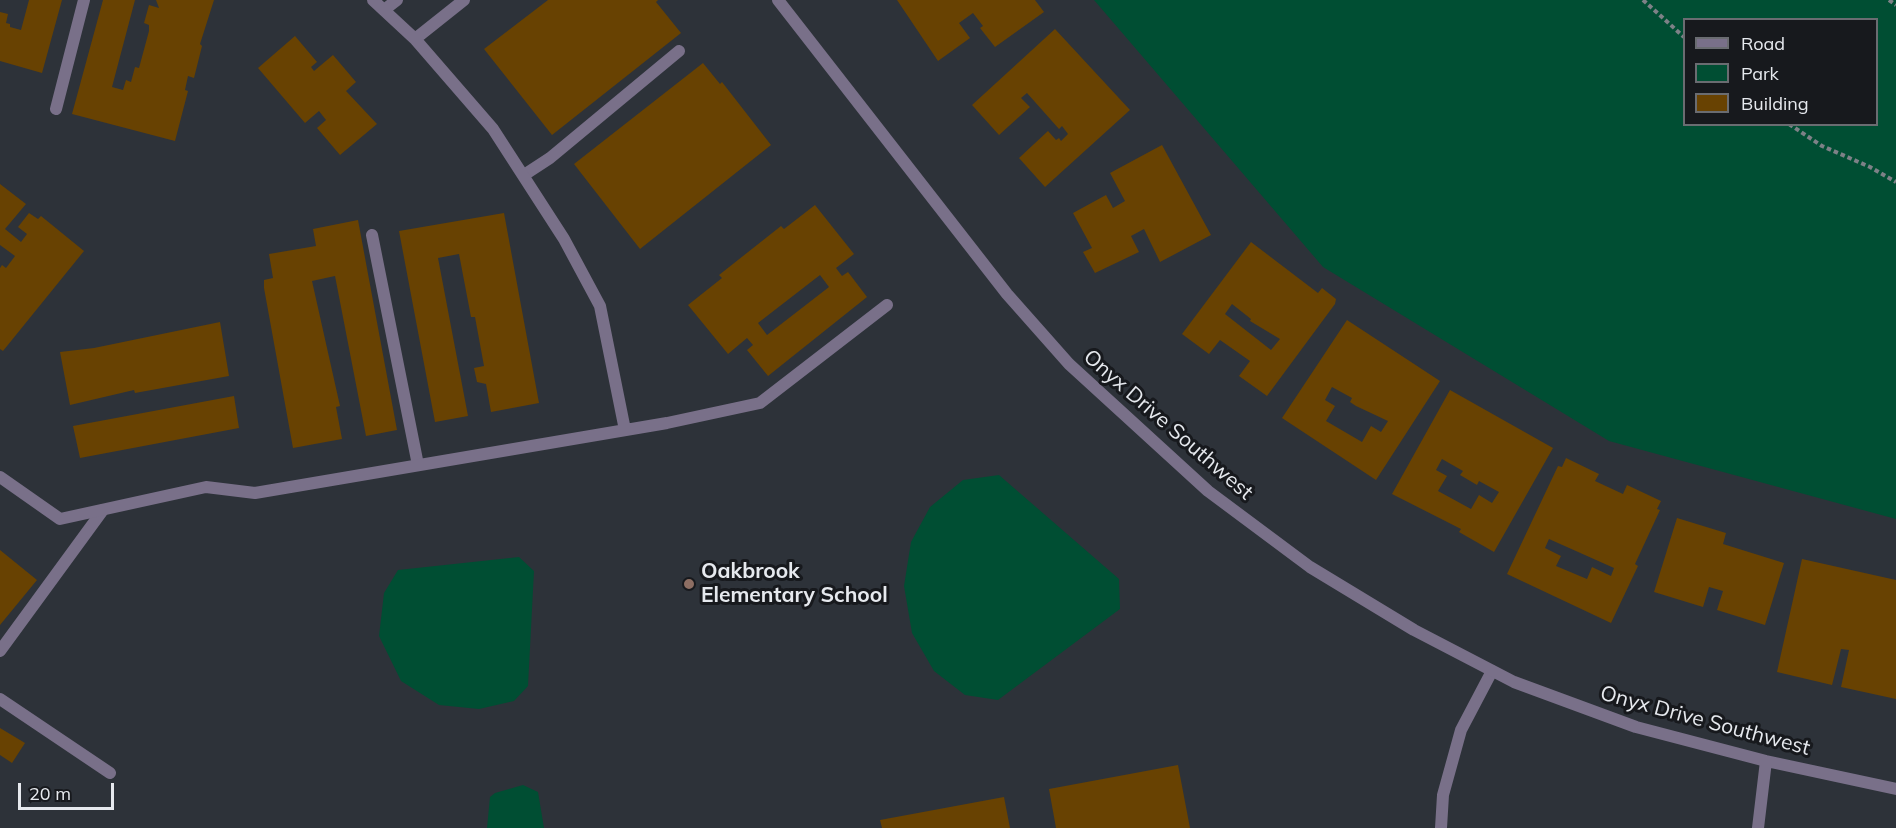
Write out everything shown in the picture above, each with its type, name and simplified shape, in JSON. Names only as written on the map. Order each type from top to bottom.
[{"type":"street","points":[[56,109],[84,0]]},
{"type":"street","points":[[372,0],[414,39],[493,129],[564,239],[600,306],[625,430]]},
{"type":"street","points":[[384,10],[397,0]]},
{"type":"street","points":[[414,39],[464,0]]},
{"type":"street","name":"Onyx Drive Southwest","points":[[778,0],[1007,294],[1069,364],[1208,491],[1310,567],[1414,630],[1514,682],[1636,727],[1766,761],[1896,789]]},
{"type":"street","points":[[524,175],[550,158],[679,51]]},
{"type":"street","points":[[372,235],[418,465]]},
{"type":"street","points":[[0,477],[60,519],[206,487],[255,493],[625,430],[760,403],[887,305]]},
{"type":"street","points":[[0,651],[103,510]]},
{"type":"street","points":[[1441,828],[1443,795],[1461,730],[1492,671]]},
{"type":"street","points":[[0,699],[110,773]]},
{"type":"street","points":[[1758,828],[1766,761]]},
{"type":"path","points":[[1643,0],[1683,36]]},
{"type":"path","points":[[1889,0],[1896,6]]},
{"type":"path","points":[[1791,126],[1822,146],[1870,167],[1896,182]]},
{"type":"green space","points":[[1094,0],[1896,0],[1896,519],[1609,441],[1323,267]]},
{"type":"green space","points":[[999,475],[1119,579],[1120,609],[998,700],[965,695],[934,671],[912,633],[904,586],[911,542],[930,507],[963,480]]},
{"type":"green space","points":[[519,557],[534,571],[528,686],[514,701],[479,709],[439,705],[401,681],[379,636],[384,593],[398,570]]},
{"type":"green space","points":[[523,785],[538,792],[544,828],[487,828],[490,797],[495,793]]},
{"type":"building","points":[[29,0],[62,0],[42,73],[0,61],[0,12],[8,14],[6,23],[10,24],[10,27],[21,30]]},
{"type":"building","points":[[103,0],[135,0],[112,87],[123,90],[126,80],[131,82],[135,67],[139,68],[149,31],[149,25],[144,23],[149,5],[159,8],[156,0],[214,0],[200,44],[202,46],[194,78],[188,76],[185,90],[188,91],[175,141],[72,114]]},
{"type":"building","points":[[548,0],[658,0],[656,2],[681,33],[552,135],[484,49]]},
{"type":"building","points":[[897,0],[1035,0],[1044,12],[995,47],[980,28],[983,26],[973,13],[959,23],[970,38],[938,61]]},
{"type":"building","points":[[1055,29],[1130,110],[1045,187],[1019,158],[1048,131],[1056,140],[1059,138],[1061,141],[1068,134],[1062,126],[1059,129],[1027,93],[1021,98],[1030,107],[999,135],[972,105]]},
{"type":"building","points":[[295,36],[317,62],[311,67],[314,71],[333,55],[356,82],[346,91],[377,124],[340,155],[317,128],[326,120],[319,111],[305,123],[258,68]]},
{"type":"building","points":[[703,63],[720,84],[722,82],[771,145],[640,249],[574,164]]},
{"type":"building","points":[[1162,145],[1211,235],[1160,262],[1144,229],[1131,236],[1139,252],[1095,273],[1083,252],[1092,248],[1073,213],[1106,195],[1113,208],[1125,201],[1110,173]]},
{"type":"building","points":[[0,184],[26,204],[5,229],[21,242],[27,234],[18,227],[29,213],[38,219],[41,216],[84,251],[3,351],[0,349],[0,268],[2,265],[6,268],[15,256],[0,245]]},
{"type":"building","points":[[815,205],[854,254],[836,268],[842,276],[848,272],[867,297],[768,376],[747,350],[753,345],[747,338],[728,354],[688,305],[722,278],[719,275],[781,226],[784,229]],"holes":[[[820,275],[829,287],[767,335],[758,323]]]},
{"type":"building","points":[[504,213],[539,403],[491,412],[486,384],[477,382],[474,368],[484,366],[475,317],[471,317],[459,254],[438,258],[468,416],[435,422],[399,231]]},
{"type":"building","points":[[358,220],[397,430],[366,436],[335,276],[312,281],[340,406],[336,407],[342,439],[293,448],[264,288],[264,280],[273,278],[269,254],[316,246],[313,229]]},
{"type":"building","points":[[1251,242],[1318,293],[1322,288],[1336,299],[1335,304],[1267,396],[1239,376],[1250,361],[1220,340],[1209,354],[1182,334]],"holes":[[[1232,304],[1251,319],[1250,321],[1280,339],[1271,350],[1225,314]]]},
{"type":"building","points":[[1347,320],[1440,381],[1376,480],[1282,418]],"holes":[[[1332,387],[1352,398],[1350,402],[1356,406],[1388,421],[1381,432],[1371,426],[1362,442],[1326,421],[1335,406],[1325,400]]]},
{"type":"building","points":[[220,322],[229,376],[135,393],[134,390],[70,405],[60,352],[94,348]]},
{"type":"building","points":[[1450,390],[1553,448],[1494,552],[1459,532],[1461,529],[1392,494]],"holes":[[[1442,459],[1463,471],[1460,475],[1477,485],[1479,481],[1499,492],[1492,503],[1479,495],[1471,509],[1438,491],[1447,476],[1436,470]]]},
{"type":"building","points":[[234,396],[239,428],[80,458],[73,426]]},
{"type":"building","points":[[1566,458],[1599,474],[1595,481],[1623,494],[1627,485],[1661,501],[1657,509],[1660,510],[1635,564],[1638,566],[1611,623],[1507,574],[1558,466],[1562,467]],"holes":[[[1549,539],[1614,568],[1611,576],[1592,567],[1587,579],[1556,566],[1561,556],[1545,548]]]},
{"type":"building","points":[[1677,518],[1726,533],[1723,544],[1784,563],[1765,625],[1717,610],[1723,591],[1709,587],[1703,607],[1654,592]]},
{"type":"building","points":[[0,550],[37,580],[0,625]]},
{"type":"building","points":[[1802,559],[1896,580],[1896,699],[1841,687],[1849,650],[1841,649],[1832,685],[1777,672]]},
{"type":"building","points":[[0,728],[25,743],[12,763],[0,755]]},
{"type":"building","points":[[1178,765],[1190,828],[1056,828],[1049,789]]},
{"type":"building","points":[[1004,797],[1010,828],[882,828],[880,820]]},
{"type":"place","name":"Oakbrook Elementary School","points":[[689,584]]}]
